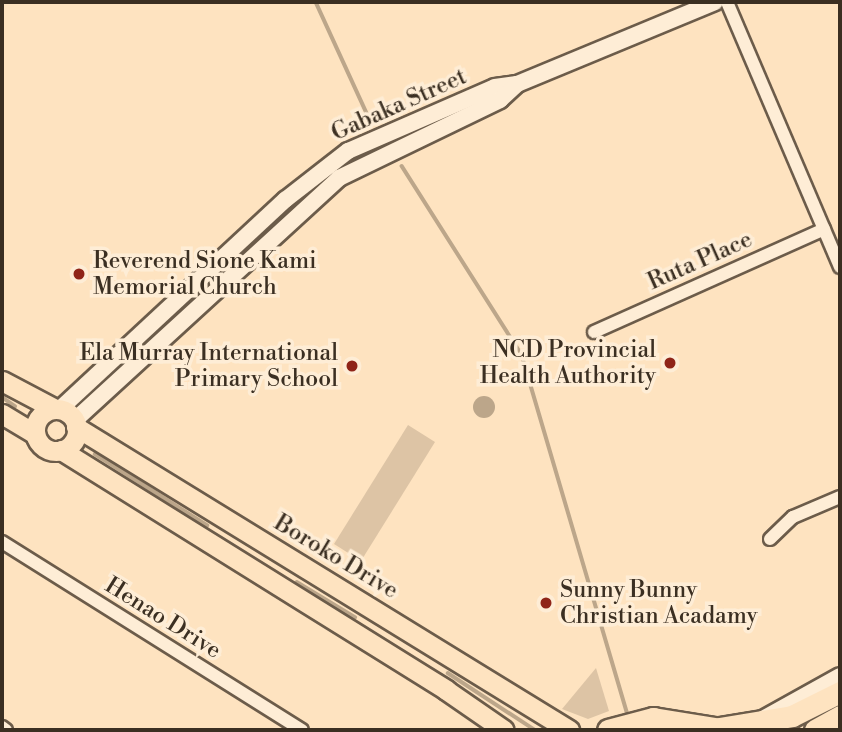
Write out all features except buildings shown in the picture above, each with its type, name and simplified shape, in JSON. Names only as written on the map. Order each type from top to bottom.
[{"type":"highway","points":[[608,730],[638,719],[671,718],[723,729],[792,716],[840,692]]},
{"type":"highway","points":[[815,730],[840,716]]},
{"type":"main road","name":"Boroko Drive","points":[[2,381],[66,417],[569,730]]},
{"type":"main road","points":[[2,414],[35,434],[48,449],[61,450],[446,690],[504,730]]},
{"type":"main road","points":[[35,434],[38,419],[66,417],[73,441],[61,450]]},
{"type":"street","name":"Gabaka Street","points":[[66,417],[328,163],[495,87],[517,84],[715,2]]},
{"type":"street","points":[[727,2],[840,267]]},
{"type":"street","name":"Ruta Place","points":[[594,332],[824,229]]},
{"type":"street","points":[[770,538],[793,517],[840,498]]},
{"type":"street","name":"Henao Drive","points":[[2,542],[302,730]]},
{"type":"street","points":[[757,723],[779,706],[840,676]]},
{"type":"shaded area","points":[[484,396],[492,399],[495,407],[492,415],[484,418],[476,415],[473,407],[476,399]]},
{"type":"shaded area","points":[[408,425],[435,442],[361,561],[334,544]]},
{"type":"shaded area","points":[[596,668],[609,711],[588,719],[562,709]]},
{"type":"waterway","points":[[316,2],[369,118]]},
{"type":"waterway","points":[[402,166],[522,355],[629,718]]},
{"type":"waterway","points":[[2,397],[15,406]]},
{"type":"waterway","points":[[95,454],[207,525]]},
{"type":"waterway","points":[[297,582],[355,617]]},
{"type":"waterway","points":[[448,673],[535,730]]},
{"type":"place","name":"Reverend Sione Kami Memorial Church","points":[[79,274]]},
{"type":"place","name":"NCD Provincial Health Authority","points":[[670,363]]},
{"type":"place","name":"Ela Murray International Primary School","points":[[352,366]]},
{"type":"place","name":"Sunny Bunny Christian Acadamy","points":[[546,603]]}]
